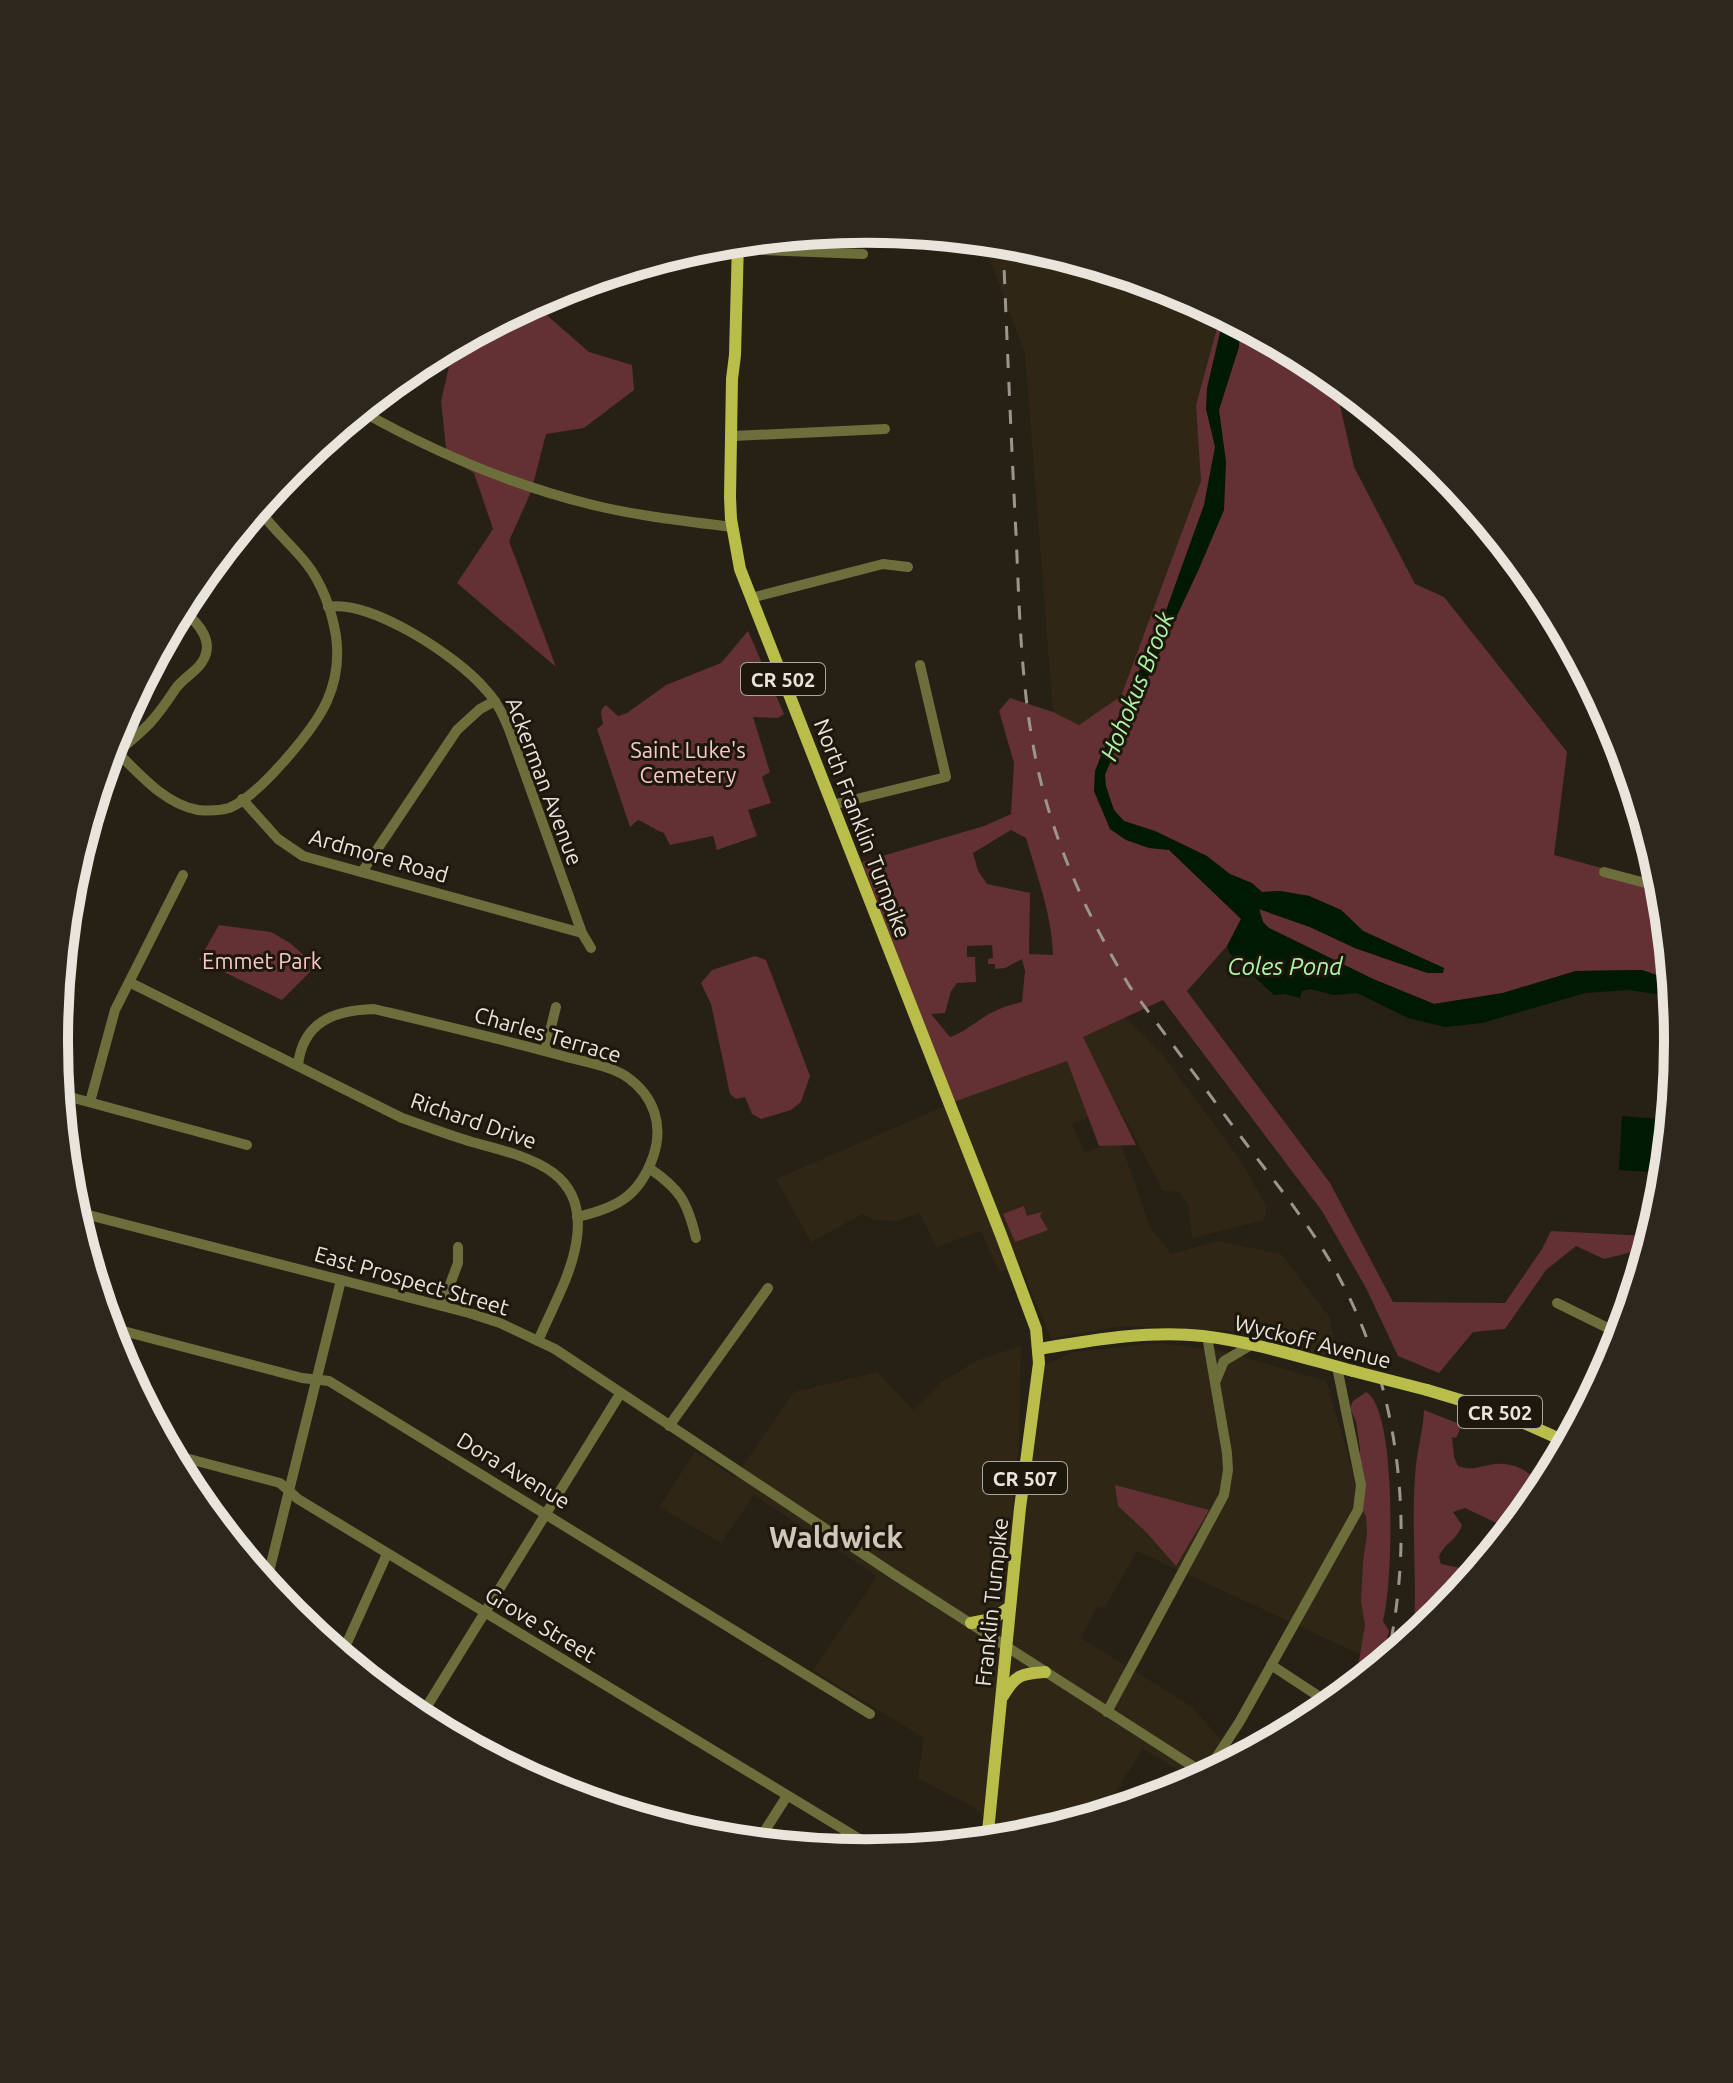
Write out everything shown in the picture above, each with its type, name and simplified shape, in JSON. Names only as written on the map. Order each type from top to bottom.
[{"type":"main road","name":"North Franklin Turnpike","points":[[738,254],[732,379],[732,527],[740,569],[947,1095]]},
{"type":"main road","name":"Franklin Turnpike","points":[[947,1095],[1036,1329],[1039,1349],[1039,1383],[1020,1508],[991,1830]]},
{"type":"main road","name":"Wyckoff Avenue","points":[[1039,1349],[1130,1336],[1207,1336],[1427,1390],[1497,1411],[1559,1439]]},
{"type":"main road","points":[[971,1623],[992,1619],[1010,1607]]},
{"type":"main road","points":[[1001,1699],[1014,1679],[1022,1674],[1045,1672]]},
{"type":"street","points":[[781,248],[863,254]]},
{"type":"street","points":[[370,416],[431,448],[527,486],[622,511],[732,527]]},
{"type":"street","points":[[733,436],[885,429]]},
{"type":"street","points":[[121,756],[165,796],[189,808],[216,810],[230,807],[264,782],[326,703],[337,653],[328,607],[312,571],[264,517]]},
{"type":"street","points":[[751,598],[883,564],[908,567]]},
{"type":"street","name":"Ackerman Avenue","points":[[328,607],[346,606],[373,614],[415,634],[474,677],[495,701],[510,732],[582,933],[591,948]]},
{"type":"street","points":[[127,741],[150,726],[177,688],[202,661],[206,652],[205,634],[191,616]]},
{"type":"street","points":[[832,805],[946,777],[920,665]]},
{"type":"street","points":[[362,872],[457,730],[480,709],[495,701]]},
{"type":"street","name":"Ardmore Road","points":[[242,799],[289,848],[317,861],[582,933]]},
{"type":"street","points":[[1604,872],[1650,884]]},
{"type":"street","points":[[90,1102],[115,1010],[183,875]]},
{"type":"street","name":"Richard Drive","points":[[131,983],[402,1118],[516,1153],[557,1174],[566,1186],[577,1217],[576,1243],[538,1341]]},
{"type":"street","points":[[545,1051],[556,1007]]},
{"type":"street","name":"Charles Terrace","points":[[298,1065],[301,1045],[314,1028],[332,1016],[359,1009],[374,1009],[545,1051],[623,1075],[645,1094],[652,1105],[658,1127],[654,1154],[637,1186],[617,1205],[577,1217]]},
{"type":"street","points":[[70,1097],[247,1145]]},
{"type":"street","points":[[649,1168],[679,1190],[691,1216],[696,1238]]},
{"type":"street","name":"East Prospect Street","points":[[87,1215],[442,1306],[500,1323],[555,1349],[1194,1770]]},
{"type":"street","points":[[442,1306],[458,1263],[458,1247]]},
{"type":"street","points":[[269,1571],[341,1280]]},
{"type":"street","points":[[669,1426],[768,1288]]},
{"type":"street","points":[[1557,1303],[1611,1329]]},
{"type":"street","name":"Dora Avenue","points":[[123,1331],[302,1378],[329,1381],[870,1714]]},
{"type":"street","points":[[1107,1712],[1224,1495],[1228,1462],[1207,1336]]},
{"type":"street","points":[[1216,1382],[1224,1361],[1251,1345]]},
{"type":"street","points":[[1215,1760],[1352,1521],[1361,1497],[1337,1367]]},
{"type":"street","points":[[426,1707],[620,1394]]},
{"type":"street","name":"Grove Street","points":[[186,1458],[280,1483],[289,1492],[387,1554],[861,1840]]},
{"type":"street","points":[[345,1646],[387,1554]]},
{"type":"street","points":[[1271,1665],[1321,1698]]},
{"type":"street","points":[[763,1833],[787,1796]]},
{"type":"shaded area","points":[[945,248],[1022,258],[1073,270],[1123,285],[1218,324],[1196,405],[1202,481],[1121,696],[1079,725],[1053,712],[1025,354],[988,255],[948,254]]},
{"type":"shaded area","points":[[1124,1017],[1160,1051],[1241,1161],[1267,1207],[1264,1220],[1192,1238],[1188,1204],[1179,1192],[1163,1191],[1082,1037]]},
{"type":"shaded area","points":[[1067,1061],[1088,1117],[1072,1124],[1084,1152],[1120,1141],[1150,1227],[1171,1254],[1217,1241],[1281,1254],[1329,1316],[1337,1354],[1333,1358],[1227,1331],[1125,1326],[1051,1338],[1021,1268],[999,1272],[981,1231],[936,1247],[920,1213],[896,1221],[874,1220],[863,1214],[811,1242],[776,1179],[954,1102]]},
{"type":"shaded area","points":[[1160,1343],[1222,1351],[1326,1381],[1366,1516],[1372,1617],[1366,1657],[1137,1551],[1104,1609],[1098,1606],[1081,1638],[1191,1706],[1222,1741],[1235,1750],[1184,1774],[1143,1749],[1109,1802],[995,1829],[975,1808],[918,1778],[924,1738],[813,1670],[877,1576],[754,1495],[721,1543],[659,1507],[695,1452],[735,1477],[794,1392],[877,1372],[913,1410],[940,1383],[976,1361],[1021,1346],[1019,1440],[1006,1596],[1045,1365],[1073,1352]]},
{"type":"green space","points":[[543,312],[589,352],[632,365],[634,390],[584,428],[546,434],[531,492],[509,541],[556,667],[457,583],[493,529],[474,473],[447,457],[441,401],[450,361]]},
{"type":"green space","points":[[1218,324],[1266,350],[1338,398],[1354,467],[1415,584],[1444,597],[1567,752],[1554,855],[1649,881],[1662,977],[1642,970],[1576,971],[1503,993],[1434,1004],[1373,979],[1269,928],[1263,922],[1259,909],[1310,927],[1355,948],[1428,973],[1443,968],[1363,931],[1341,910],[1309,896],[1257,889],[1227,946],[1187,991],[1330,1183],[1393,1302],[1505,1303],[1551,1231],[1641,1236],[1637,1251],[1604,1259],[1576,1246],[1546,1270],[1505,1329],[1473,1332],[1439,1373],[1398,1356],[1366,1288],[1322,1211],[1163,1000],[1083,1037],[1136,1145],[1099,1146],[1067,1061],[954,1102],[862,862],[984,826],[1011,814],[1014,763],[999,711],[1010,698],[1053,712],[1079,725],[1121,696],[1201,481],[1196,405]],"holes":[[[1011,830],[1026,838],[1047,910],[1053,955],[1029,954],[1030,893],[987,884],[978,871],[973,853]],[[992,945],[993,958],[988,959],[988,964],[995,964],[995,969],[1005,968],[1022,959],[1025,971],[1022,1002],[993,1012],[950,1037],[931,1014],[945,1013],[951,991],[957,983],[976,982],[975,957],[967,957],[967,946]]]},
{"type":"green space","name":"Saint Luke's Cemetery","points":[[748,631],[784,714],[778,718],[753,717],[770,772],[762,777],[771,803],[748,810],[757,836],[717,850],[713,836],[670,845],[664,833],[638,820],[630,827],[597,729],[603,724],[602,709],[606,705],[618,716],[627,713],[666,685],[721,663]]},
{"type":"green space","name":"Emmet Park","points":[[219,925],[271,932],[290,943],[316,966],[282,1000],[199,960]]},
{"type":"green space","points":[[755,956],[766,960],[810,1076],[801,1102],[791,1110],[761,1119],[752,1114],[745,1097],[736,1099],[730,1094],[711,1004],[701,983],[712,970]]},
{"type":"green space","points":[[1024,1206],[1027,1216],[1042,1212],[1040,1216],[1048,1230],[1015,1242],[1003,1214]]},
{"type":"green space","points":[[1366,1392],[1376,1405],[1384,1430],[1390,1500],[1389,1573],[1383,1621],[1389,1631],[1384,1650],[1358,1671],[1365,1625],[1361,1601],[1367,1534],[1366,1516],[1361,1507],[1360,1449],[1356,1422],[1350,1408],[1353,1401]]},
{"type":"green space","points":[[1424,1410],[1462,1425],[1456,1438],[1452,1437],[1458,1466],[1470,1468],[1506,1464],[1521,1468],[1535,1478],[1502,1525],[1465,1508],[1453,1512],[1462,1525],[1439,1557],[1441,1564],[1464,1572],[1414,1622],[1414,1497]]},
{"type":"green space","points":[[1115,1485],[1209,1510],[1176,1566],[1118,1506]]},
{"type":"water","points":[[1222,326],[1239,336],[1239,347],[1219,410],[1226,462],[1224,510],[1105,775],[1114,810],[1124,821],[1155,831],[1207,856],[1230,874],[1252,883],[1262,892],[1280,891],[1309,896],[1341,910],[1363,931],[1444,968],[1443,973],[1428,973],[1355,948],[1310,927],[1259,909],[1263,922],[1269,928],[1373,979],[1434,1004],[1503,993],[1576,971],[1642,970],[1662,977],[1663,995],[1629,990],[1585,993],[1482,1023],[1445,1027],[1408,1018],[1357,993],[1334,995],[1310,989],[1302,991],[1300,998],[1274,995],[1230,954],[1227,946],[1241,919],[1169,850],[1149,848],[1126,840],[1110,829],[1094,791],[1095,771],[1164,616],[1204,505],[1215,447],[1206,409],[1207,388]]},
{"type":"water","points":[[1622,1116],[1661,1119],[1654,1172],[1619,1170]]},
{"type":"railway","points":[[1004,255],[1023,665],[1030,730],[1044,794],[1080,894],[1130,987],[1312,1232],[1342,1283],[1362,1327],[1378,1372],[1398,1467],[1400,1564],[1390,1645]]},
{"type":"district","name":"Waldwick","points":[[836,1537]]},
{"type":"water label","name":"Hohokus Brook","points":[[1137,686]]},
{"type":"water label","name":"Coles Pond","points":[[1285,966]]}]
